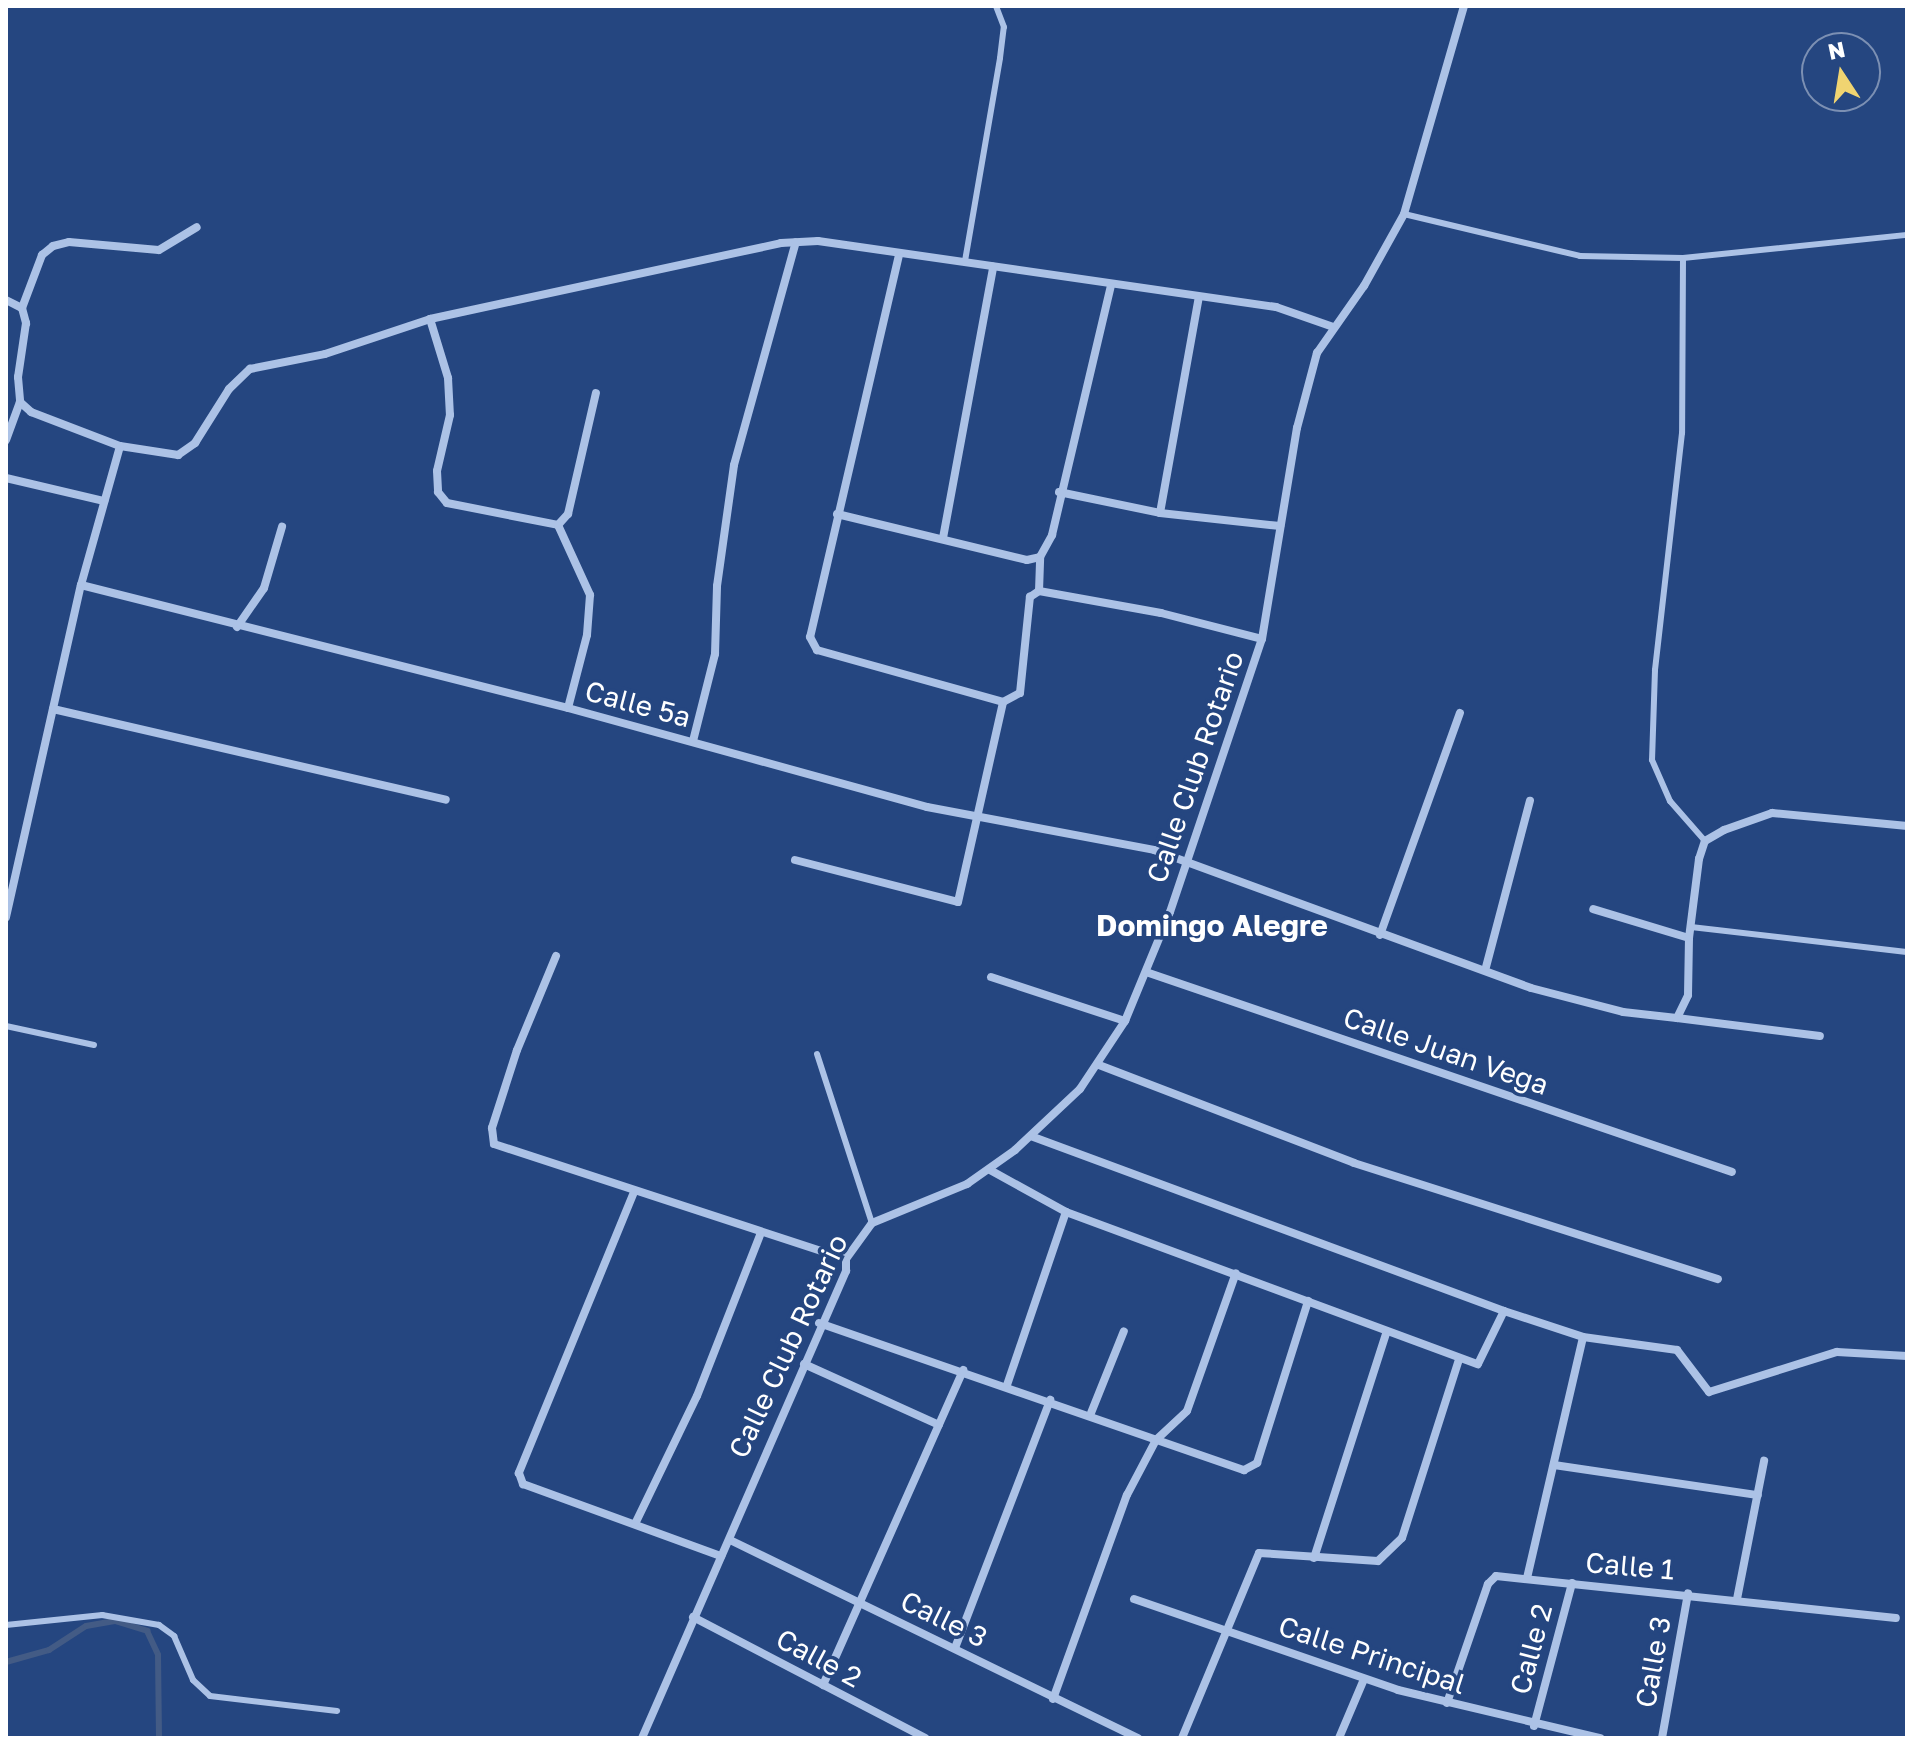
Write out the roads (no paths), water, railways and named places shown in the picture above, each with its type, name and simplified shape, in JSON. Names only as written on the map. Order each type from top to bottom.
[{"type":"street","name":"Calle Club Rotario","points":[[721,1556],[819,1323],[846,1271],[846,1259],[872,1223],[937,1200],[990,1170],[1031,1136],[1099,1065],[1125,1021],[1146,972],[1262,639],[1280,526],[1313,368],[1333,327],[1364,286],[1404,214],[1464,6]]},
{"type":"street","points":[[6,440],[20,402],[22,308],[42,255],[53,246],[69,242],[159,250],[197,227]]},
{"type":"street","points":[[20,402],[31,412],[120,446],[178,455],[195,443],[229,389],[250,369],[325,354],[430,319],[796,242],[965,261],[1199,297],[1305,314],[1333,327]]},
{"type":"street","points":[[693,741],[715,654],[717,586],[734,465],[796,242]]},
{"type":"street","points":[[899,255],[810,637],[817,650],[1003,702],[1020,693],[1030,597],[1039,591],[1161,613],[1262,639]]},
{"type":"street","points":[[943,538],[993,267]]},
{"type":"street","points":[[1039,591],[1040,557],[1052,535],[1059,492],[1111,285]]},
{"type":"street","points":[[1160,513],[1199,297]]},
{"type":"street","points":[[6,300],[22,308]]},
{"type":"street","points":[[430,319],[448,378],[450,415],[437,471],[438,492],[447,503],[558,525]]},
{"type":"street","points":[[558,525],[568,514],[596,393]]},
{"type":"street","points":[[6,917],[10,880],[81,585],[120,446]]},
{"type":"street","points":[[6,478],[104,501]]},
{"type":"street","points":[[1059,492],[1160,513],[1280,526]]},
{"type":"street","points":[[837,514],[1027,560],[1040,557]]},
{"type":"street","points":[[558,525],[590,595],[587,635],[568,708]]},
{"type":"street","points":[[237,627],[264,588],[282,527]]},
{"type":"street","name":"Calle 5ª","points":[[81,585],[237,627],[568,708],[927,807],[1154,850],[1183,864],[1380,935],[1486,967],[1531,988],[1623,1012],[1820,1036]]},
{"type":"street","points":[[795,860],[958,902],[1003,702]]},
{"type":"street","points":[[53,709],[446,800]]},
{"type":"street","points":[[1380,935],[1460,713]]},
{"type":"street","points":[[1486,967],[1530,801]]},
{"type":"street","points":[[1677,1018],[1688,995],[1689,938],[1705,841],[1772,813],[1907,826]]},
{"type":"street","points":[[1593,909],[1689,938]]},
{"type":"street","points":[[556,956],[517,1050],[492,1128],[494,1144],[846,1259]]},
{"type":"street","name":"Calle Juan Vega","points":[[1146,972],[1732,1172]]},
{"type":"street","points":[[991,977],[1125,1021]]},
{"type":"street","points":[[1099,1065],[1354,1163],[1718,1279]]},
{"type":"street","points":[[1031,1136],[1504,1311],[1583,1337],[1677,1350],[1709,1392],[1837,1352],[1907,1356]]},
{"type":"street","points":[[990,1170],[1066,1212],[1236,1273],[1459,1359],[1478,1364],[1504,1311]]},
{"type":"street","points":[[634,1192],[519,1473],[523,1484],[721,1556],[642,1738]]},
{"type":"street","points":[[1007,1385],[1066,1212]]},
{"type":"street","points":[[635,1524],[697,1396],[761,1233]]},
{"type":"street","points":[[1053,1699],[1127,1495],[1156,1440],[1187,1411],[1236,1273]]},
{"type":"street","points":[[819,1323],[1091,1413],[1156,1440],[1252,1469],[1308,1301]]},
{"type":"street","points":[[1091,1413],[1124,1331]]},
{"type":"street","points":[[1314,1558],[1387,1331]]},
{"type":"street","points":[[1527,1578],[1583,1337]]},
{"type":"street","points":[[1182,1738],[1259,1553],[1378,1561],[1402,1538],[1459,1359]]},
{"type":"street","points":[[804,1364],[939,1425]]},
{"type":"street","points":[[823,1685],[963,1370]]},
{"type":"street","points":[[955,1648],[1050,1400]]},
{"type":"street","points":[[1737,1599],[1764,1461]]},
{"type":"street","points":[[1554,1465],[1758,1495]]},
{"type":"street","name":"Calle 3","points":[[730,1540],[1138,1738]]},
{"type":"street","name":"Calle 1","points":[[1447,1703],[1488,1584],[1496,1576],[1688,1593],[1896,1618]]},
{"type":"street","name":"Calle 2","points":[[1534,1726],[1572,1583]]},
{"type":"street","name":"Calle 3","points":[[1662,1738],[1688,1593]]},
{"type":"street","name":"Calle Principal","points":[[1134,1599],[1364,1679],[1534,1726],[1600,1738]]},
{"type":"street","name":"Calle 2","points":[[693,1617],[925,1738]]},
{"type":"street","points":[[1339,1738],[1364,1679]]},
{"type":"lane","points":[[965,261],[1004,27],[996,6]]},
{"type":"lane","points":[[1404,214],[1580,256],[1683,258],[1907,235]]},
{"type":"lane","points":[[1683,258],[1682,433],[1655,670],[1652,760],[1670,801],[1705,841]]},
{"type":"lane","points":[[1691,927],[1907,952]]},
{"type":"lane","points":[[6,1026],[94,1045]]},
{"type":"lane","points":[[817,1054],[872,1223]]},
{"type":"lane","points":[[6,1625],[102,1615],[159,1625],[174,1636],[193,1680],[210,1696],[337,1711]]},
{"type":"waterway","points":[[6,1662],[49,1650],[86,1626],[115,1621],[147,1631],[158,1655],[159,1738]]},
{"type":"district","name":"Domingo Alegre","points":[[1212,925]]}]
